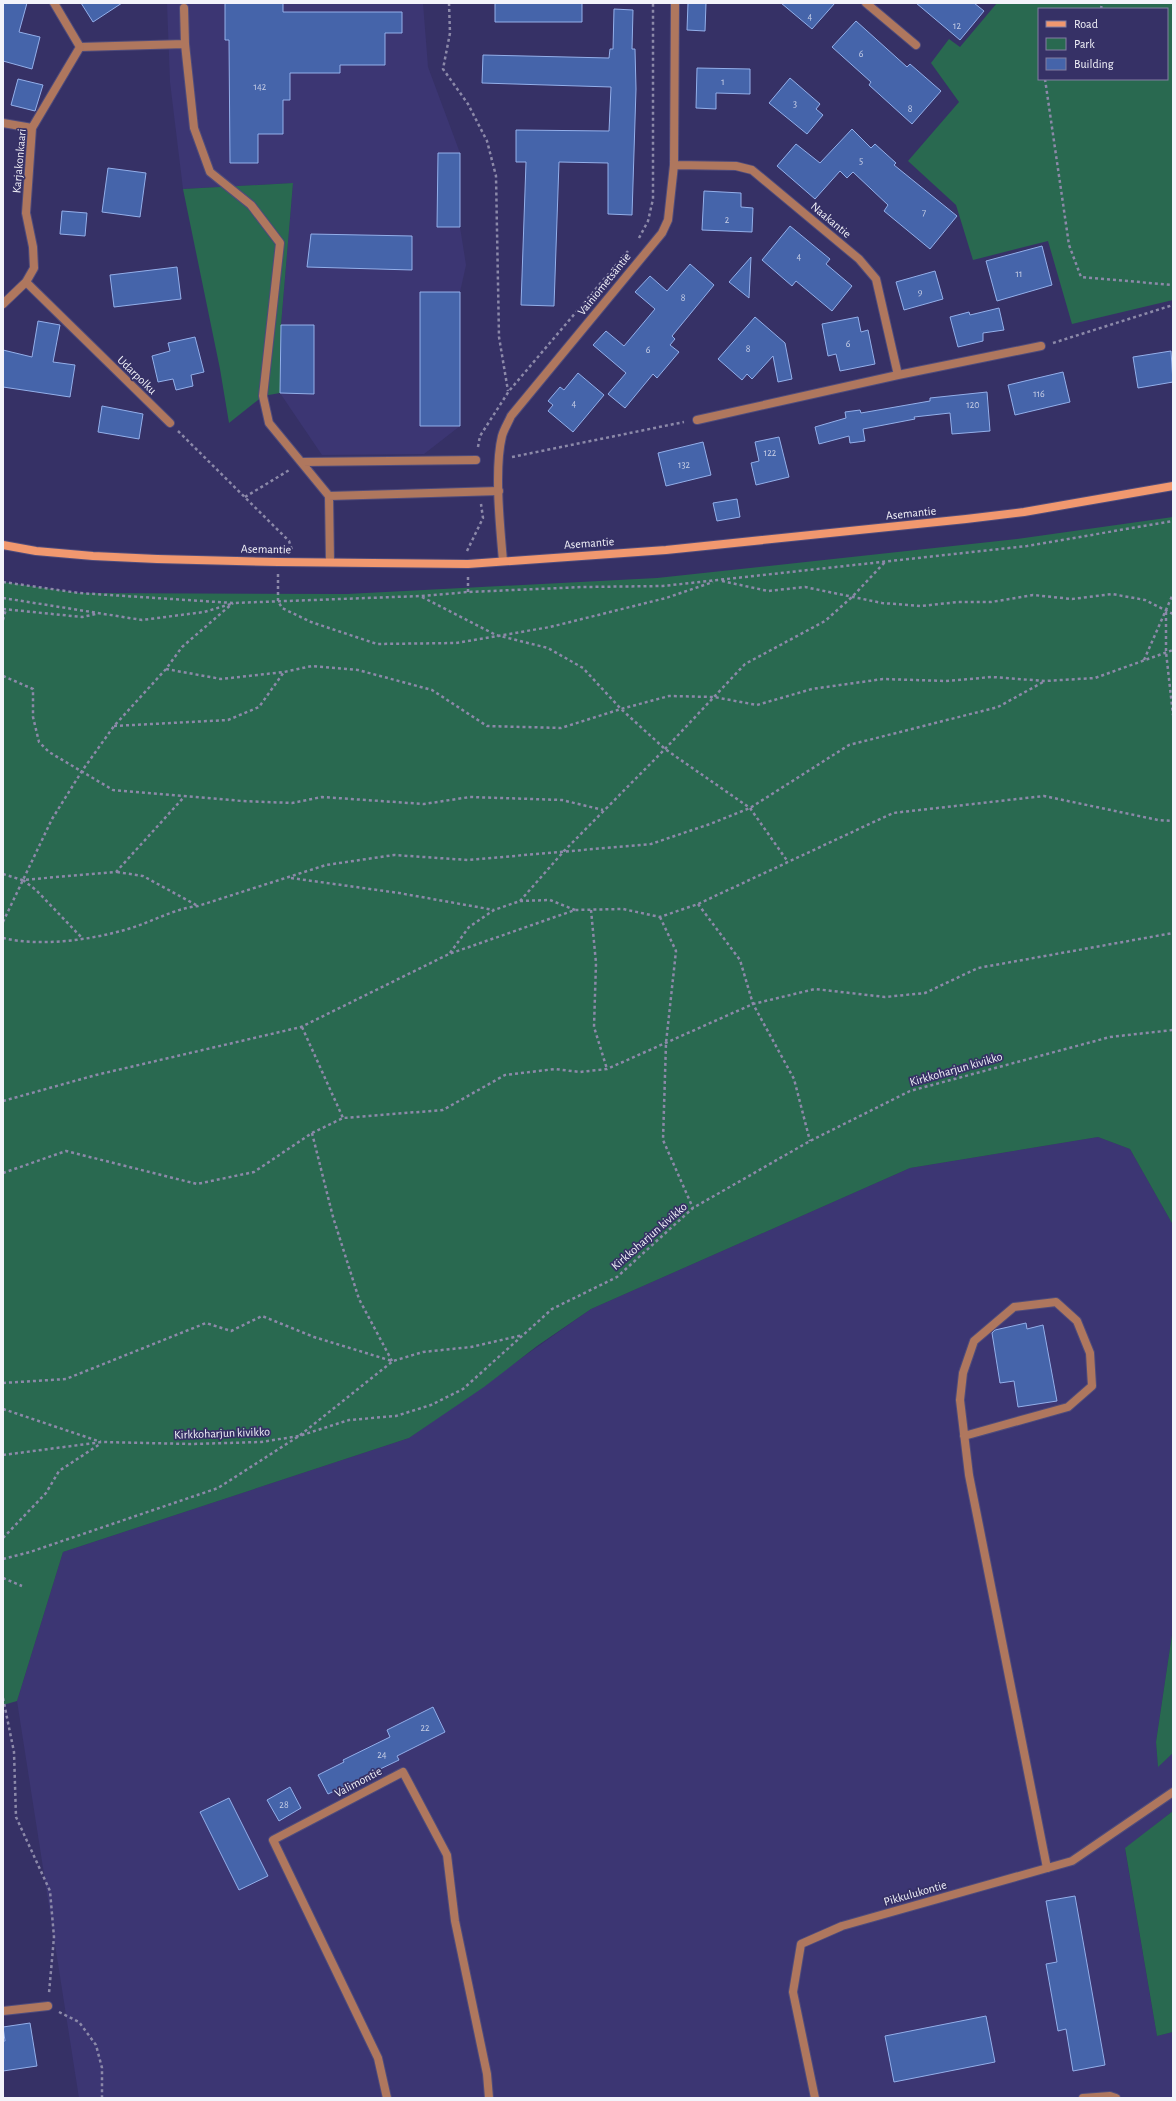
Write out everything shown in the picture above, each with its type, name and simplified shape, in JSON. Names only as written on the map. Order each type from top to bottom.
[{"type":"main road","name":"Asemantie","points":[[3,545],[36,551],[93,556],[278,562],[468,564],[666,550],[966,519],[1024,512],[1173,486]]},
{"type":"street","points":[[54,3],[80,47],[185,44]]},
{"type":"street","name":"Vainiometsäntie","points":[[503,561],[499,491],[500,459],[502,436],[511,416],[662,234],[668,220],[674,165],[675,3]]},
{"type":"street","points":[[866,3],[916,45]]},
{"type":"street","points":[[184,8],[185,44],[194,128],[210,172],[251,205],[280,243],[263,396],[269,423],[329,496],[330,562]]},
{"type":"street","name":"Karjakonkaari","points":[[3,304],[26,282],[34,268],[33,247],[26,213],[32,128],[80,47]]},
{"type":"street","points":[[3,122],[32,128]]},
{"type":"street","name":"Naakantie","points":[[674,165],[736,166],[752,170],[859,259],[876,279],[898,375]]},
{"type":"street","name":"Udarpolku","points":[[26,282],[170,423]]},
{"type":"street","points":[[697,420],[898,375],[1041,346]]},
{"type":"street","points":[[302,462],[476,460]]},
{"type":"street","points":[[329,496],[499,491]]},
{"type":"street","points":[[964,1436],[1068,1407],[1092,1386],[1090,1353],[1077,1321],[1056,1302],[1014,1307],[974,1341],[964,1372],[960,1400],[964,1436],[969,1475],[1047,1868]]},
{"type":"street","name":"Valimontie","points":[[386,2098],[378,2058],[273,1840],[403,1772],[447,1855],[455,1921],[487,2074],[489,2098]]},
{"type":"street","name":"Pikkulukontie","points":[[815,2098],[793,1992],[801,1944],[842,1926],[1072,1861],[1173,1792]]},
{"type":"street","points":[[3,2011],[48,2006]]},
{"type":"street","points":[[1083,2098],[1110,2096],[1116,2098]]},
{"type":"path","points":[[449,3],[450,33],[442,69],[468,104],[487,140],[496,176],[499,338],[508,392]]},
{"type":"path","points":[[634,243],[648,221],[653,199],[653,3]]},
{"type":"path","points":[[1044,80],[1069,245],[1081,277],[1173,285]]},
{"type":"path","points":[[476,460],[480,436],[508,392],[629,249]]},
{"type":"path","points":[[1041,346],[1173,305]]},
{"type":"path","points":[[500,459],[697,420]]},
{"type":"path","points":[[170,423],[289,541],[296,561]]},
{"type":"path","points":[[245,497],[302,462]]},
{"type":"path","points":[[468,592],[467,551],[483,518],[480,492]]},
{"type":"path","points":[[3,582],[79,593],[233,603],[278,600],[421,596],[468,592],[663,586],[1027,546],[1173,521]]},
{"type":"path","points":[[278,562],[278,600],[282,608],[311,622],[377,644],[456,643],[550,627],[666,598],[719,580],[768,591],[805,587],[882,604],[921,606],[958,602],[991,602],[1033,595],[1072,599],[1112,594],[1145,600],[1166,612],[1173,614]]},
{"type":"path","points":[[520,901],[564,851],[665,749],[745,664],[825,621],[852,597],[886,562]]},
{"type":"path","points":[[1144,660],[1173,594]]},
{"type":"path","points":[[421,596],[496,635],[548,648],[583,668],[621,709],[665,749],[750,808],[788,862]]},
{"type":"path","points":[[3,598],[142,620],[204,612],[233,603]]},
{"type":"path","points":[[3,922],[52,819],[82,771],[114,726],[166,669],[182,647],[233,603]]},
{"type":"path","points":[[3,620],[5,609],[82,617],[97,614]]},
{"type":"path","points":[[1166,612],[1166,652],[1173,715]]},
{"type":"path","points":[[166,669],[221,679],[284,672],[312,666],[358,670],[432,690],[487,726],[561,728],[621,709],[670,696],[714,697],[757,705],[812,689],[883,679],[946,681],[992,677],[1045,681],[1095,678],[1173,650]]},
{"type":"path","points":[[114,726],[228,720],[259,706],[284,672]]},
{"type":"path","points":[[3,676],[33,689],[33,717],[39,742],[49,752],[113,790],[185,797],[292,803],[322,797],[424,804],[478,797],[562,800],[603,810]]},
{"type":"path","points":[[3,938],[62,941],[83,939],[128,929],[183,908],[198,906],[290,878],[326,865],[394,855],[468,860],[651,844],[710,824],[750,808],[849,745],[998,707],[1045,681]]},
{"type":"path","points":[[3,1101],[96,1075],[301,1027],[450,954],[575,910],[623,909],[660,917],[698,904],[893,813],[1044,796],[1158,820],[1173,821]]},
{"type":"path","points":[[116,872],[185,797]]},
{"type":"path","points":[[22,880],[116,872],[143,876],[198,906]]},
{"type":"path","points":[[3,874],[22,880],[36,890],[83,939]]},
{"type":"path","points":[[290,878],[399,893],[494,910]]},
{"type":"path","points":[[450,954],[469,927],[494,910],[520,901],[550,900],[575,910]]},
{"type":"path","points":[[698,904],[740,960],[753,1004],[794,1079],[810,1141]]},
{"type":"path","points":[[591,910],[596,963],[594,1027],[607,1069]]},
{"type":"path","points":[[660,917],[676,951],[666,1044],[663,1140],[693,1208]]},
{"type":"path","points":[[3,1173],[66,1151],[197,1184],[254,1172],[312,1133],[343,1118],[443,1110],[505,1075],[555,1069],[580,1072],[607,1069],[753,1004],[815,988],[885,997],[925,993],[978,968],[1173,933]]},
{"type":"path","points":[[301,1027],[343,1118]]},
{"type":"path","name":"Kirkkoharjun kivikko","points":[[3,1455],[102,1442],[191,1444],[261,1442],[299,1436],[349,1420],[396,1416],[431,1405],[462,1389],[552,1309],[617,1277],[693,1208],[810,1141],[910,1091],[1110,1037],[1173,1030]]},
{"type":"path","points":[[312,1133],[333,1218],[359,1299],[393,1361]]},
{"type":"path","points":[[3,1383],[66,1379],[206,1323],[231,1331],[262,1316],[314,1337],[393,1361]]},
{"type":"path","points":[[3,1559],[30,1552],[218,1488],[299,1436],[393,1361],[423,1352],[471,1347],[524,1335]]},
{"type":"path","points":[[3,1409],[102,1442]]},
{"type":"path","points":[[3,1538],[46,1493],[59,1471],[102,1442]]},
{"type":"path","points":[[3,1578],[22,1586]]},
{"type":"path","points":[[3,1698],[14,1752],[16,1817],[50,1891],[54,1937],[48,2006],[79,2022],[96,2045],[102,2068],[102,2098]]},
{"type":"shaded area","points":[[167,3],[423,3],[428,67],[460,153],[460,227],[466,265],[460,292],[460,426],[424,454],[322,455],[280,393],[281,325],[293,183],[183,189],[170,82]]},
{"type":"shaded area","points":[[1098,1137],[1130,1149],[1173,1225],[1173,1628],[1156,1742],[1158,1766],[1173,1753],[1173,1811],[1125,1849],[1157,2036],[1173,2032],[1173,2098],[79,2098],[17,1701],[63,1552],[409,1438],[591,1309],[910,1168]]},
{"type":"green space","points":[[997,3],[1173,3],[1173,300],[1072,324],[1048,241],[973,260],[956,205],[908,161],[959,102],[931,63],[949,39],[960,47]]},
{"type":"green space","points":[[293,183],[281,325],[280,393],[263,396],[229,423],[220,369],[183,189]]},
{"type":"green space","points":[[1173,517],[1173,1225],[1130,1149],[1098,1137],[910,1168],[591,1309],[537,1346],[484,1387],[409,1438],[63,1552],[17,1701],[3,1705],[3,582],[79,593],[347,594],[657,578],[1017,539]]},
{"type":"green space","points":[[1173,1628],[1173,1753],[1158,1767],[1156,1742]]},
{"type":"green space","points":[[1173,1811],[1173,2032],[1157,2036],[1125,1848]]},
{"type":"building","points":[[3,3],[27,3],[19,32],[40,37],[32,69],[3,61]]},
{"type":"building","points":[[81,3],[122,3],[93,22]]},
{"type":"building","points":[[225,3],[283,3],[283,12],[402,12],[402,33],[385,33],[385,65],[340,65],[340,73],[290,73],[290,100],[283,100],[283,134],[258,134],[258,163],[230,163],[229,40],[225,40]]},
{"type":"building","points":[[495,3],[582,3],[582,22],[495,22]]},
{"type":"building","points":[[688,3],[706,3],[705,31],[687,30]]},
{"type":"building","points":[[781,3],[835,3],[812,29]]},
{"type":"building","points":[[916,3],[974,3],[984,11],[960,40]]},
{"type":"building","points":[[614,9],[633,10],[632,49],[635,49],[636,89],[632,215],[608,214],[608,163],[559,162],[554,306],[521,305],[526,162],[516,162],[516,130],[609,131],[611,87],[482,83],[483,55],[609,58],[610,49],[613,49]]},
{"type":"building","points":[[856,21],[907,67],[910,64],[941,91],[912,124],[869,85],[871,82],[832,47]]},
{"type":"building","points":[[697,68],[750,69],[750,94],[716,93],[716,109],[696,108]]},
{"type":"building","points":[[790,78],[820,104],[816,109],[823,115],[807,134],[769,103]]},
{"type":"building","points":[[18,79],[43,85],[35,111],[11,105]]},
{"type":"building","points":[[852,129],[871,148],[875,144],[896,163],[894,165],[957,216],[930,249],[884,211],[888,205],[853,172],[847,178],[840,171],[815,199],[777,166],[796,144],[820,163]]},
{"type":"building","points":[[438,153],[460,153],[460,227],[437,227]]},
{"type":"building","points":[[108,168],[146,173],[140,217],[102,212]]},
{"type":"building","points":[[704,191],[741,193],[741,207],[753,208],[752,232],[702,230]]},
{"type":"building","points":[[62,211],[87,213],[85,236],[60,234]]},
{"type":"building","points":[[790,226],[830,259],[826,264],[852,286],[832,311],[796,281],[792,286],[762,260]]},
{"type":"building","points":[[311,234],[412,236],[412,270],[307,267]]},
{"type":"building","points":[[1042,246],[1052,285],[997,301],[986,261]]},
{"type":"building","points":[[751,257],[749,298],[729,282]]},
{"type":"building","points":[[690,264],[714,285],[672,336],[675,339],[670,345],[679,352],[657,378],[653,374],[625,408],[608,394],[626,373],[593,345],[606,331],[624,346],[655,309],[635,292],[650,276],[667,291]]},
{"type":"building","points":[[177,267],[181,299],[114,307],[110,275]]},
{"type":"building","points":[[935,271],[943,299],[904,310],[896,282]]},
{"type":"building","points":[[420,292],[460,292],[460,426],[420,426]]},
{"type":"building","points":[[999,308],[1004,330],[983,333],[983,341],[958,347],[950,317],[969,312],[970,315]]},
{"type":"building","points":[[755,317],[785,343],[792,379],[778,382],[773,356],[752,379],[747,374],[742,380],[718,359]]},
{"type":"building","points":[[858,317],[861,332],[868,330],[875,364],[840,371],[836,354],[828,356],[822,324]]},
{"type":"building","points":[[38,321],[60,325],[53,362],[75,365],[70,397],[3,387],[3,350],[32,357]]},
{"type":"building","points":[[281,325],[314,325],[314,394],[280,393]]},
{"type":"building","points":[[195,337],[204,372],[191,375],[193,386],[176,390],[173,379],[158,382],[152,356],[170,351],[168,343]]},
{"type":"building","points":[[1171,351],[1173,382],[1138,388],[1133,357]]},
{"type":"building","points":[[1063,372],[1070,402],[1015,415],[1008,385]]},
{"type":"building","points":[[578,373],[604,395],[573,432],[548,411],[553,405],[548,401],[560,387],[564,390]]},
{"type":"building","points":[[987,392],[990,431],[952,434],[950,413],[914,417],[915,419],[863,429],[865,441],[850,443],[849,436],[819,444],[815,427],[846,418],[845,412],[860,410],[861,413],[930,401],[930,398]]},
{"type":"building","points":[[102,406],[143,414],[139,439],[98,432]]},
{"type":"building","points":[[779,437],[789,477],[756,485],[751,463],[759,461],[755,442]]},
{"type":"building","points":[[703,442],[711,475],[666,486],[658,453]]},
{"type":"building","points":[[737,499],[740,517],[717,521],[713,503]]},
{"type":"building","points":[[1026,1323],[1027,1329],[1043,1325],[1057,1401],[1018,1407],[1014,1381],[1000,1383],[992,1333],[995,1330]]},
{"type":"building","points":[[433,1707],[445,1732],[397,1756],[399,1760],[328,1794],[318,1775],[344,1762],[343,1760],[390,1737],[387,1730]]},
{"type":"building","points":[[290,1787],[301,1808],[279,1821],[267,1800]]},
{"type":"building","points":[[229,1798],[268,1876],[239,1890],[200,1812]]},
{"type":"building","points":[[1075,1896],[1105,2065],[1073,2071],[1066,2029],[1058,2031],[1046,1964],[1057,1962],[1046,1901]]},
{"type":"building","points":[[986,2016],[995,2062],[894,2082],[885,2036]]},
{"type":"building","points":[[30,2023],[37,2066],[3,2071],[3,2041],[5,2041],[3,2027]]}]
